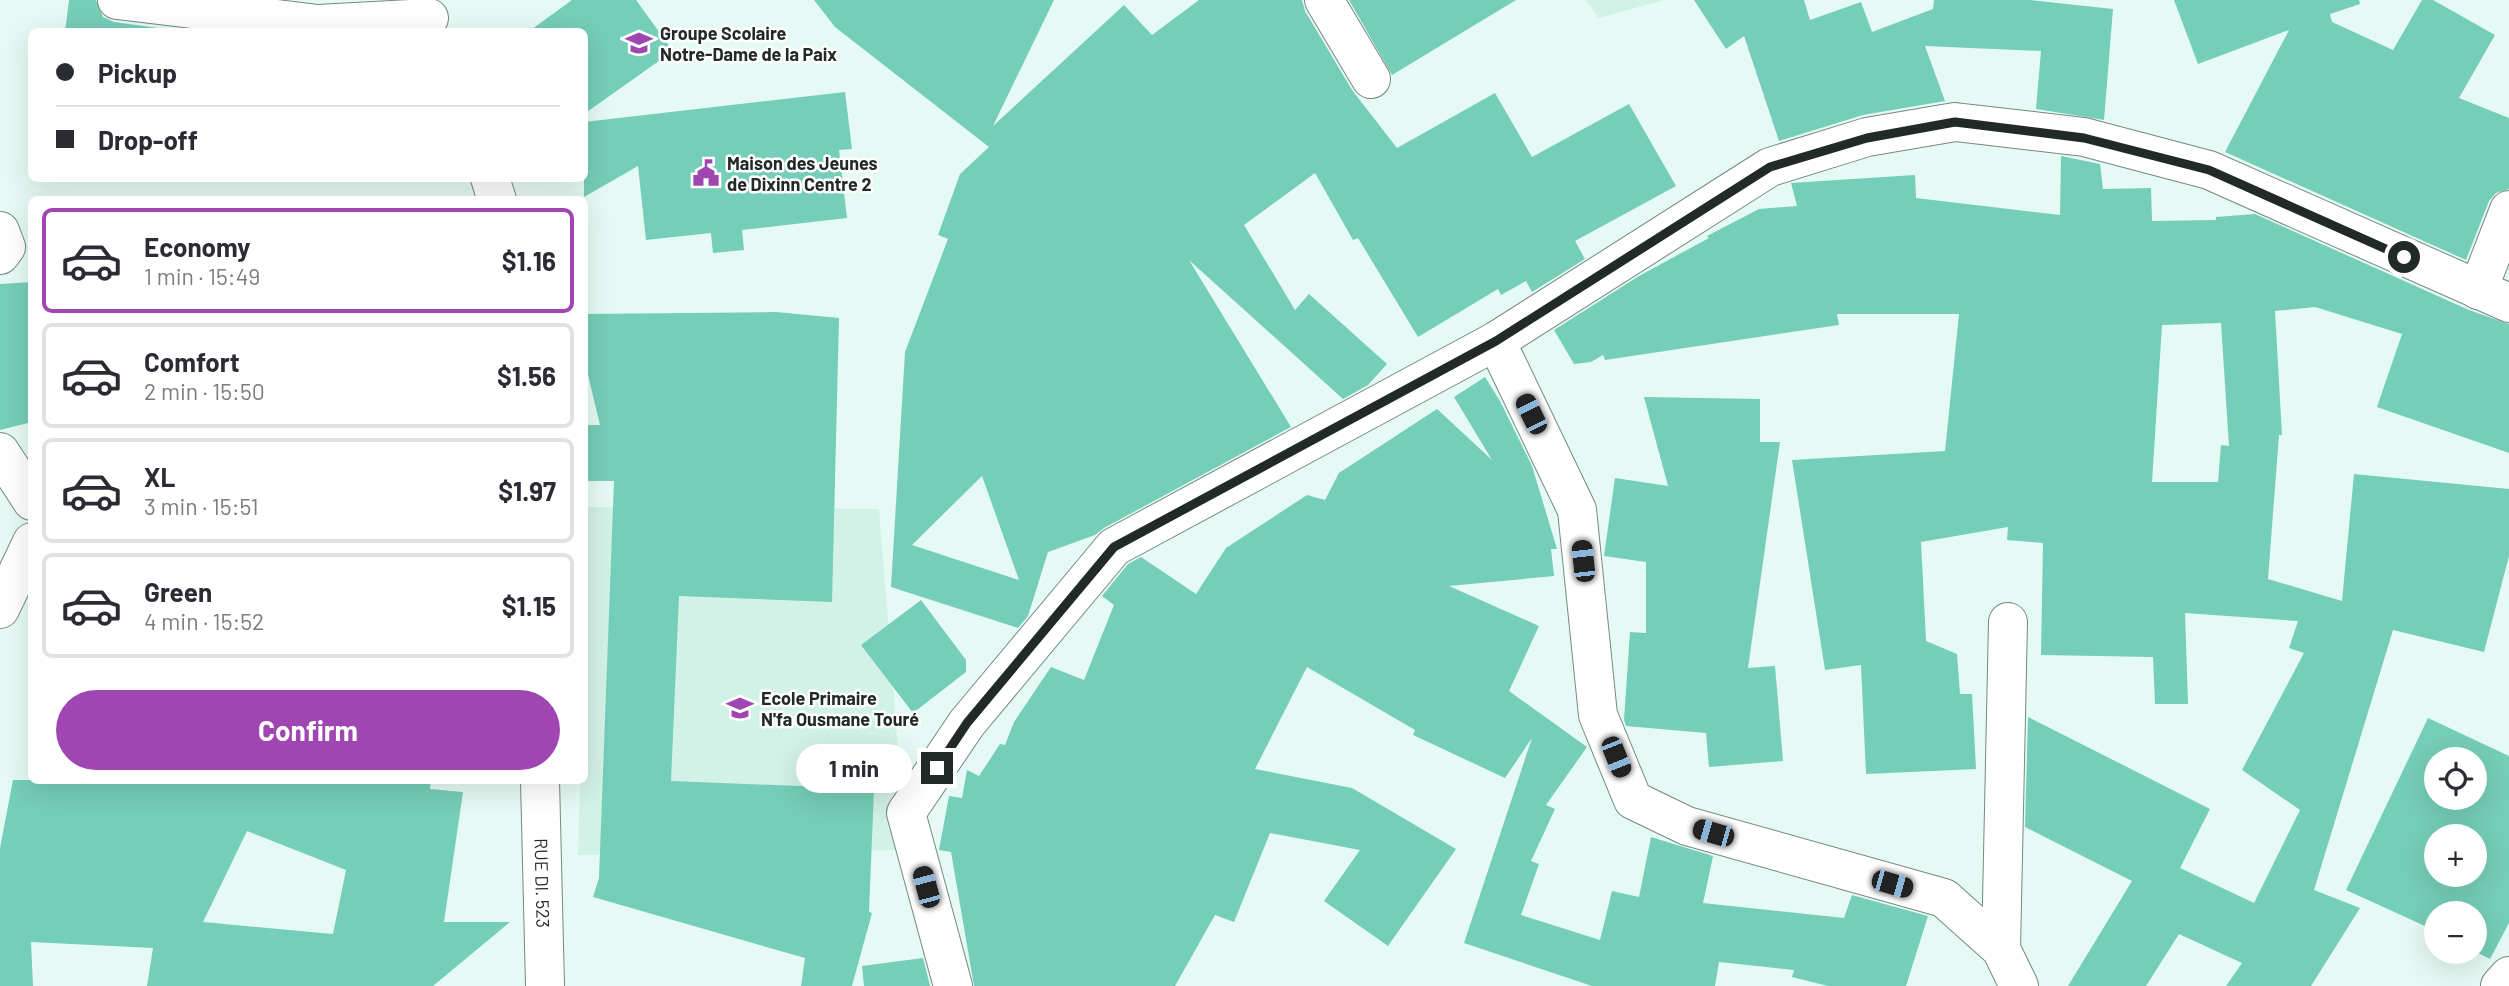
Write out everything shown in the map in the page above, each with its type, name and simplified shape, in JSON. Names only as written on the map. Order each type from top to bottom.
[{"type":"street","points":[[117,0],[318,24],[428,16]]},
{"type":"street","points":[[1324,0],[1371,79]]},
{"type":"street","points":[[953,986],[906,813],[967,723],[1114,547],[1496,341],[1770,167],[1867,138],[1955,122],[2084,138],[2209,170],[2493,296],[2509,210]]},
{"type":"street","points":[[0,231],[6,247],[0,255]]},
{"type":"street","points":[[1496,341],[1577,510],[1598,715],[1633,800],[1687,826],[1944,898],[2001,949],[2019,986]]},
{"type":"street","points":[[0,452],[28,495]]},
{"type":"street","points":[[0,609],[28,550]]},
{"type":"street","points":[[2001,949],[2008,622]]},
{"type":"street","name":"RUE DI. 523","points":[[540,784],[545,986]]},
{"type":"street","points":[[2500,986],[2509,976]]},
{"type":"shaded area","points":[[1586,0],[1664,0],[1598,18]]},
{"type":"shaded area","name":"Ecole Primaire N'fa Ousmane Touré","points":[[588,507],[879,509],[906,850],[578,855],[580,784],[588,784]]},
{"type":"building","points":[[69,0],[96,0],[103,17],[114,22],[158,28],[66,28]]},
{"type":"building","points":[[572,0],[636,0],[673,51],[588,111],[588,28],[534,28]]},
{"type":"building","points":[[814,0],[1054,0],[993,126],[1124,5],[1152,35],[1199,0],[1302,0],[1305,11],[1352,90],[1397,148],[1495,93],[1532,157],[1629,104],[1676,186],[1575,241],[1585,259],[1532,292],[1526,281],[1501,295],[1498,289],[1418,337],[1358,238],[1353,240],[1315,173],[1244,225],[1295,310],[1309,294],[1387,364],[1368,385],[1343,399],[1189,260],[1291,427],[1095,535],[1048,552],[1028,616],[1018,628],[891,587],[905,352],[948,239],[938,235],[960,174],[989,147],[835,27]],"holes":[[[982,476],[1019,580],[912,545]]]},
{"type":"building","points":[[1349,0],[1516,0],[1392,75]]},
{"type":"building","points":[[1694,0],[1804,0],[1810,20],[1861,2],[1872,32],[1933,9],[1934,0],[2030,0],[2113,9],[2104,120],[2036,109],[2041,51],[1925,46],[1945,101],[1863,115],[1779,141],[1744,36],[1726,49]]},
{"type":"building","points":[[2174,0],[2359,0],[2360,4],[2330,14],[2332,22],[2393,50],[2422,0],[2433,0],[2495,35],[2459,98],[2509,118],[2509,189],[2496,193],[2489,201],[2466,260],[2225,152],[2289,30],[2198,64]]},
{"type":"building","points":[[845,92],[852,149],[839,150],[847,218],[742,230],[744,250],[713,253],[711,233],[646,240],[638,166],[584,196],[584,182],[588,182],[588,122]]},
{"type":"building","points":[[2061,156],[2100,164],[2103,189],[2151,188],[2152,221],[2216,220],[2216,217],[2255,214],[2469,310],[2509,324],[2509,453],[2377,407],[2402,334],[2315,307],[2275,311],[2282,435],[2279,435],[2268,579],[2342,601],[2354,474],[2509,489],[2509,556],[2484,652],[2393,630],[2314,890],[2360,908],[2311,986],[2226,986],[2242,963],[2179,934],[2146,986],[2068,986],[2132,881],[2025,827],[2028,717],[2210,809],[2180,868],[2254,903],[2300,810],[2242,770],[2304,653],[2289,648],[2298,621],[2185,613],[2188,704],[2155,704],[2153,657],[2041,655],[2043,543],[2007,540],[2008,527],[1921,542],[1926,641],[1957,654],[1960,694],[1972,694],[1976,769],[1866,774],[1861,665],[1825,670],[1792,460],[1945,451],[1959,314],[1837,314],[1839,325],[1605,360],[1603,355],[1591,362],[1574,364],[1554,330],[1639,276],[1759,209],[1797,206],[1791,183],[1915,175],[1916,198],[2060,215]],"holes":[[[2221,323],[2229,446],[2221,445],[2218,482],[2152,482],[2162,325]]]},
{"type":"building","points":[[28,282],[28,423],[0,430],[0,284]]},
{"type":"building","points":[[776,312],[839,318],[832,602],[679,596],[671,781],[874,789],[869,912],[872,913],[852,986],[801,986],[805,958],[593,897],[599,878],[614,481],[588,481],[588,425],[600,425],[588,375],[588,314]]},
{"type":"building","points":[[1485,377],[1532,466],[1557,549],[1551,549],[1554,576],[1449,586],[1539,626],[1509,691],[1587,747],[1546,805],[1555,809],[1531,861],[1539,864],[1521,915],[1600,940],[1612,891],[1639,897],[1651,837],[1713,856],[1703,903],[1844,918],[1852,895],[1928,916],[1906,986],[1828,986],[1792,977],[1794,970],[1719,962],[1715,986],[1592,986],[1464,943],[1532,738],[1505,778],[1413,735],[1415,730],[1307,667],[1255,769],[1352,788],[1456,849],[1388,946],[1324,901],[1360,850],[1270,833],[1234,922],[1215,915],[1175,986],[974,986],[951,852],[939,850],[949,796],[962,798],[967,770],[979,776],[1000,744],[1005,745],[1014,722],[1051,667],[1084,680],[1114,605],[1102,596],[1128,564],[1141,557],[1196,594],[1226,548],[1307,495],[1325,500],[1339,473],[1437,409],[1492,460],[1454,397]]},
{"type":"building","points":[[1644,397],[1760,399],[1760,442],[1780,442],[1748,668],[1775,666],[1783,761],[1709,767],[1706,733],[1626,726],[1624,720],[1630,632],[1646,633],[1646,562],[1604,556],[1615,478],[1668,486]]},
{"type":"building","points":[[921,600],[966,660],[966,672],[913,713],[861,645]]},
{"type":"building","points":[[2428,718],[2509,756],[2509,923],[2490,959],[2487,958],[2487,901],[2424,901],[2424,926],[2346,890]]},
{"type":"building","points":[[13,780],[28,780],[28,784],[431,784],[430,789],[463,792],[444,922],[510,922],[433,986],[147,986],[153,948],[31,942],[33,986],[0,986],[0,848]],"holes":[[[247,831],[346,870],[333,934],[203,922]]]},
{"type":"building","points":[[923,958],[930,986],[864,986],[862,966]]},
{"type":"place","name":"Groupe Scolaire Notre-Dame de la Paix","points":[[639,43]]},
{"type":"place","name":"Maison des Jeunes de Dixinn Centre 2","points":[[706,173]]},
{"type":"place","name":"Ecole Primaire N'fa Ousmane Touré","points":[[740,708]]},
{"type":"route","points":[[937,768],[967,723],[1114,547],[1496,341],[1770,167],[1867,138],[1955,122],[2084,138],[2209,170],[2404,257]]}]
